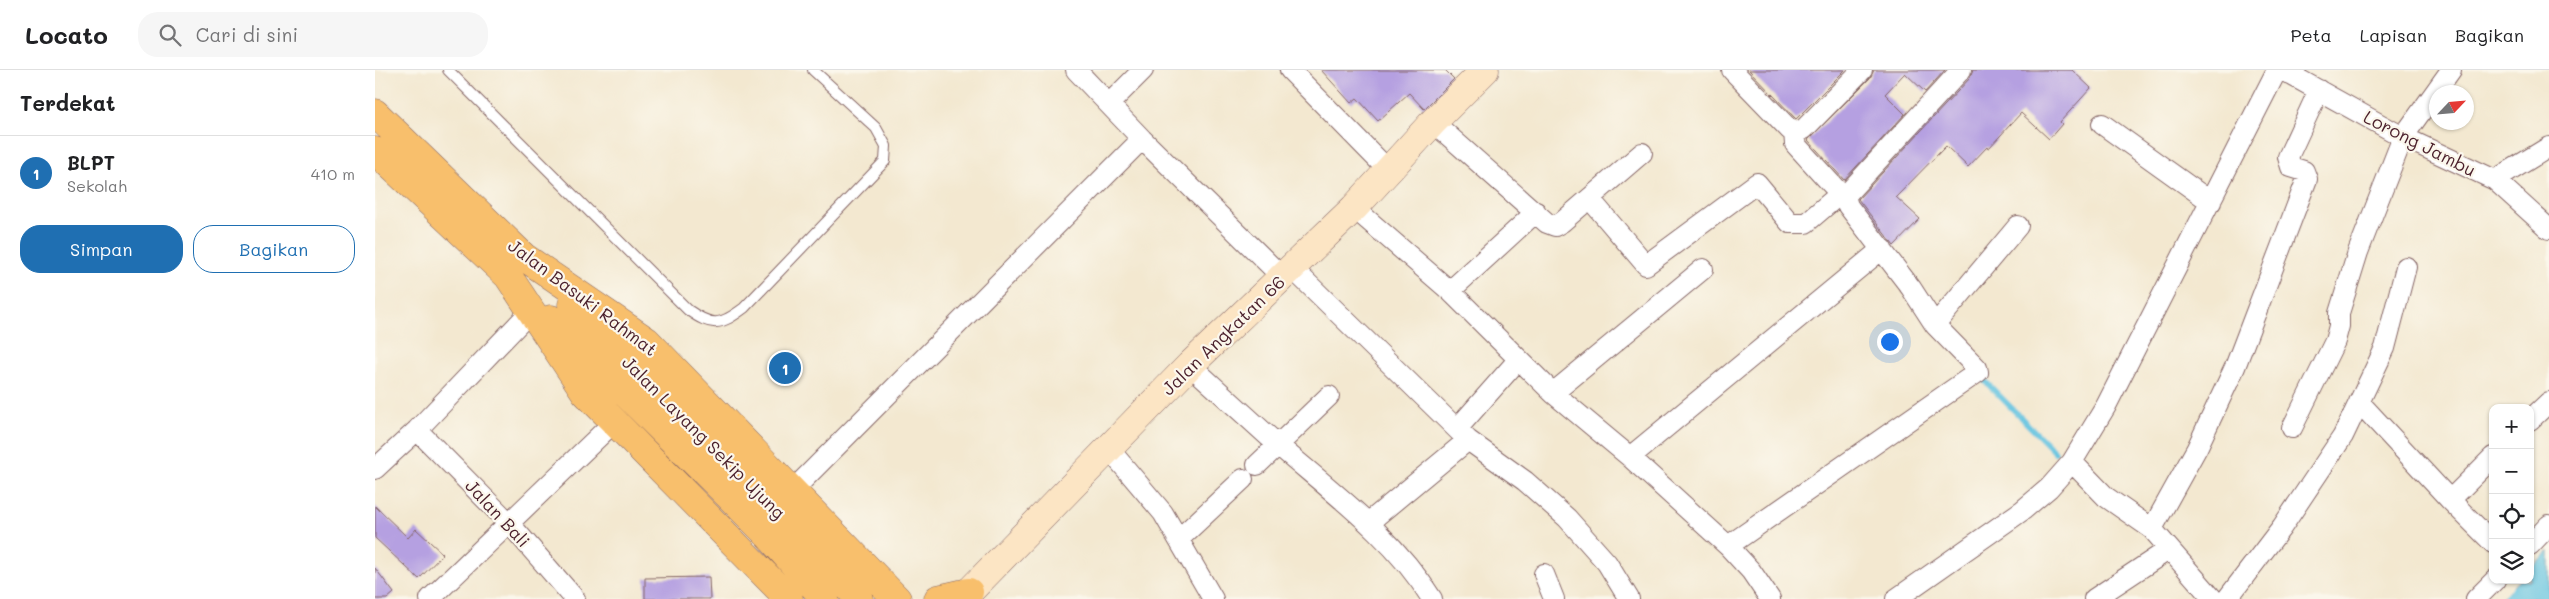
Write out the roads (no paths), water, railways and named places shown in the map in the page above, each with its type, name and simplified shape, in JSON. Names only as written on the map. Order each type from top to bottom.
[{"type":"highway","name":"Jalan Basuki Rahmat","points":[[375,113],[516,267],[531,311],[585,392],[789,599]]},
{"type":"highway","name":"Jalan Basuki Rahmat","points":[[375,151],[516,267],[647,341],[891,594]]},
{"type":"highway","name":"Jalan Layang Sekip Ujung","points":[[516,267],[777,527],[859,599]]},
{"type":"highway","name":"Jalan Layang Sekip Ujung","points":[[777,527],[825,599]]},
{"type":"highway","points":[[938,599],[965,597]]},
{"type":"street","points":[[1076,70],[1142,139],[1462,435],[1525,480],[1567,518],[1607,563],[1629,599]]},
{"type":"street","points":[[1109,104],[1143,70]]},
{"type":"street","points":[[1290,70],[1389,170]]},
{"type":"street","points":[[1728,546],[1972,376],[1977,368],[1935,325],[1878,252],[1843,197],[1795,144],[1794,132],[1732,70]]},
{"type":"street","points":[[1794,132],[1804,129],[1862,70]]},
{"type":"street","points":[[1590,199],[1646,266],[1757,183],[1790,223],[1806,223],[1849,192],[1961,70]]},
{"type":"street","points":[[1896,599],[2023,510],[2049,488],[2072,462],[2106,406],[2277,70]]},
{"type":"street","name":"Lorong Jambu","points":[[2282,70],[2403,137],[2495,180],[2549,229]]},
{"type":"street","points":[[2292,428],[2335,341],[2339,326],[2339,313],[2358,252],[2403,137],[2451,70]]},
{"type":"street","name":"Jalan Angkatan 66","points":[[965,597],[1067,488],[1109,449],[1190,365],[1354,208],[1475,73]]},
{"type":"street","points":[[2152,529],[2197,448],[2235,367],[2307,179],[2304,170],[2291,167],[2288,157],[2319,90]]},
{"type":"street","points":[[1433,122],[1547,223],[1555,226],[1590,199],[1642,153]]},
{"type":"street","points":[[2102,124],[2211,202]]},
{"type":"street","points":[[792,491],[1142,139]]},
{"type":"street","points":[[2495,180],[2549,147]]},
{"type":"street","points":[[1354,208],[1449,291],[1553,393],[1630,457],[1728,546],[1751,571],[1770,599]]},
{"type":"street","points":[[1449,291],[1536,212]]},
{"type":"street","points":[[1935,325],[2018,226]]},
{"type":"street","points":[[1630,457],[1878,252]]},
{"type":"street","points":[[2227,599],[2282,527],[2343,436],[2385,348],[2406,267]]},
{"type":"street","points":[[1553,393],[1703,269]]},
{"type":"street","points":[[375,469],[417,430],[531,311]]},
{"type":"street","points":[[1368,523],[1462,435],[1518,360]]},
{"type":"street","points":[[1190,365],[1368,523],[1409,566],[1432,599]]},
{"type":"street","points":[[1179,539],[1329,396]]},
{"type":"street","points":[[2359,402],[2489,539]]},
{"type":"street","points":[[2534,416],[2549,402]]},
{"type":"street","points":[[430,599],[615,421]]},
{"type":"street","name":"Jalan Bali","points":[[417,430],[509,523],[575,599]]},
{"type":"street","points":[[1109,449],[1163,513],[1213,599]]},
{"type":"street","points":[[2450,500],[2489,461]]},
{"type":"street","points":[[2072,462],[2106,497],[2152,529],[2213,599]]},
{"type":"street","points":[[2534,541],[2549,525]]},
{"type":"street","points":[[2094,599],[2169,550]]},
{"type":"street","points":[[1544,574],[1554,599]]},
{"type":"street","points":[[2476,599],[2491,584]]},
{"type":"lane","points":[[448,70],[688,310],[705,322],[716,322],[727,319],[744,308],[885,161],[886,146],[876,128],[813,70]]},
{"type":"water","points":[[2549,550],[2549,599],[2500,599],[2515,584],[2534,584],[2534,565]]},
{"type":"waterway","points":[[1979,375],[2055,452]]},
{"type":"place","name":"BLPT","points":[[785,368]]}]
